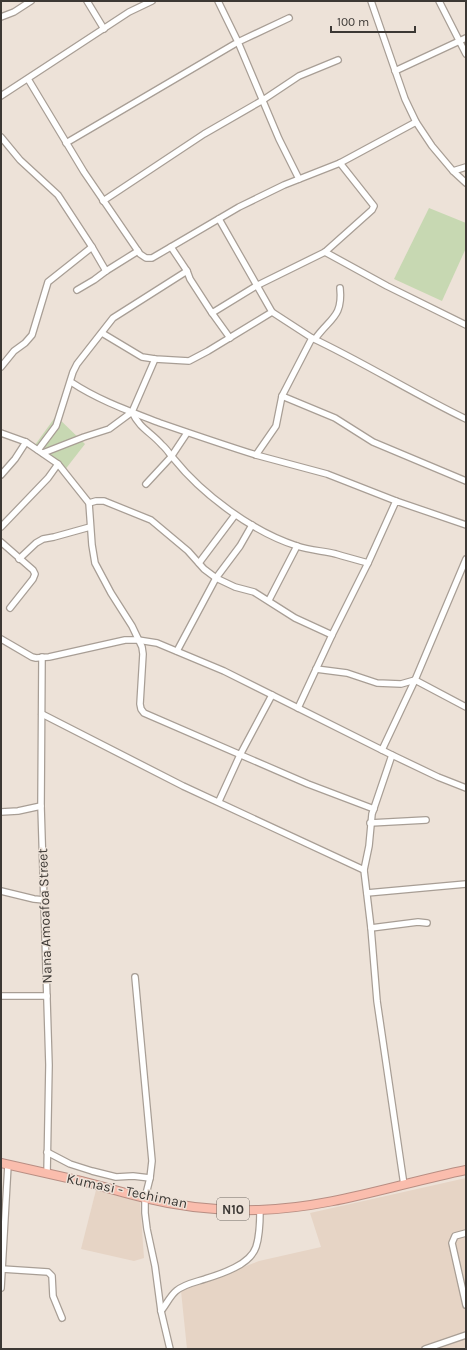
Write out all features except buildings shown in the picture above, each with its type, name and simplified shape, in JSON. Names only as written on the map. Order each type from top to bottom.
[{"type":"highway","name":"Kumasi - Techiman","points":[[4,1164],[81,1181],[145,1198],[192,1206],[260,1210],[331,1202],[466,1170]]},
{"type":"street","points":[[1,16],[14,12],[31,1]]},
{"type":"street","points":[[87,1],[104,29]]},
{"type":"street","points":[[1,96],[129,12],[152,1]]},
{"type":"street","points":[[218,1],[264,100],[279,139],[299,179]]},
{"type":"street","points":[[372,1],[405,99],[416,122],[432,146],[453,171],[466,183]]},
{"type":"street","points":[[439,1],[466,54]]},
{"type":"street","points":[[66,143],[238,42],[290,18]]},
{"type":"street","points":[[395,71],[466,38]]},
{"type":"street","points":[[103,201],[204,134],[264,100],[299,76],[338,60]]},
{"type":"street","points":[[28,79],[103,201],[138,251],[146,258],[152,258],[246,204],[299,179],[340,163],[416,122]]},
{"type":"street","points":[[1,137],[20,160],[58,195],[106,271]]},
{"type":"street","points":[[212,313],[256,286],[325,252],[372,210],[374,206],[340,163]]},
{"type":"street","points":[[453,171],[466,167]]},
{"type":"street","points":[[219,219],[272,312],[314,339],[343,352],[421,397],[466,419]]},
{"type":"street","points":[[1,367],[14,351],[25,344],[32,334],[48,282],[92,247]]},
{"type":"street","points":[[171,247],[212,313],[230,338]]},
{"type":"street","points":[[77,290],[138,251]]},
{"type":"street","points":[[325,252],[394,290],[466,325]]},
{"type":"street","points":[[40,452],[56,426],[77,364],[113,318],[187,271]]},
{"type":"street","points":[[256,455],[276,426],[282,396],[314,339],[332,320],[339,309],[341,298],[340,288]]},
{"type":"street","points":[[102,333],[142,357],[189,361],[272,312]]},
{"type":"street","points":[[40,452],[109,429],[132,412],[155,359]]},
{"type":"street","points":[[70,382],[111,404],[187,433],[256,455],[327,474],[396,501],[466,525]]},
{"type":"street","points":[[282,396],[335,418],[373,442],[466,481]]},
{"type":"street","points":[[132,412],[136,422],[163,446],[171,457],[215,500],[235,515],[280,540],[297,546],[336,554],[368,563]]},
{"type":"street","points":[[146,484],[171,457],[187,433]]},
{"type":"street","points":[[1,434],[26,442],[58,464],[89,503],[90,527],[95,563],[111,593],[123,610],[142,647],[143,654],[140,704],[144,713],[308,784],[374,810]]},
{"type":"street","points":[[1,475],[16,459],[26,442]]},
{"type":"street","points":[[1,527],[48,478],[58,464]]},
{"type":"street","points":[[89,503],[104,501],[151,520],[179,543],[204,569],[216,578],[235,587],[254,592],[301,621],[332,635]]},
{"type":"street","points":[[298,708],[368,563],[396,501]]},
{"type":"street","points":[[199,563],[235,515]]},
{"type":"street","points":[[177,651],[216,578],[236,552],[252,525]]},
{"type":"street","points":[[19,559],[36,543],[43,539],[90,527]]},
{"type":"street","points":[[1,542],[33,570],[35,574],[33,579],[10,608]]},
{"type":"street","points":[[269,600],[297,546]]},
{"type":"street","points":[[382,750],[415,680],[466,559]]},
{"type":"street","points":[[1,639],[32,657],[42,658],[125,640],[138,640],[157,643],[224,671],[392,755],[438,777],[466,788]]},
{"type":"street","name":"Nana Amoafoa Street","points":[[42,658],[41,806],[49,1065],[47,1174]]},
{"type":"street","points":[[316,669],[347,673],[377,683],[401,684],[415,680],[466,707]]},
{"type":"street","points":[[219,801],[240,755],[272,695]]},
{"type":"street","points":[[42,714],[183,786],[219,801],[364,870]]},
{"type":"street","points":[[392,755],[370,823],[364,870],[371,928],[377,1002],[404,1185]]},
{"type":"street","points":[[1,812],[18,811],[41,806]]},
{"type":"street","points":[[370,823],[426,820]]},
{"type":"street","points":[[367,893],[466,884]]},
{"type":"street","points":[[1,891],[44,900]]},
{"type":"street","points":[[371,928],[418,922],[426,923]]},
{"type":"street","points":[[136,977],[152,1161],[145,1198],[145,1213],[170,1349]]},
{"type":"street","points":[[1,996],[47,996]]},
{"type":"street","points":[[47,1152],[70,1164],[92,1171],[116,1177],[134,1176],[150,1178]]},
{"type":"street","points":[[1,1288],[4,1164]]},
{"type":"street","points":[[162,1311],[176,1291],[187,1285],[224,1273],[239,1265],[249,1257],[256,1249],[259,1232],[260,1210]]},
{"type":"street","points":[[466,1233],[455,1236],[452,1243],[466,1305]]},
{"type":"street","points":[[2,1269],[51,1273],[53,1296],[62,1318]]},
{"type":"street","points":[[425,1349],[466,1335]]},
{"type":"shaded area","points":[[466,1178],[466,1349],[187,1349],[181,1291],[259,1261],[321,1247],[310,1213]]},
{"type":"shaded area","points":[[96,1190],[140,1202],[144,1258],[134,1261],[81,1249]]},
{"type":"green space","points":[[429,208],[466,223],[466,248],[442,301],[394,279]]},
{"type":"green space","points":[[56,416],[85,444],[64,471],[35,445]]}]
